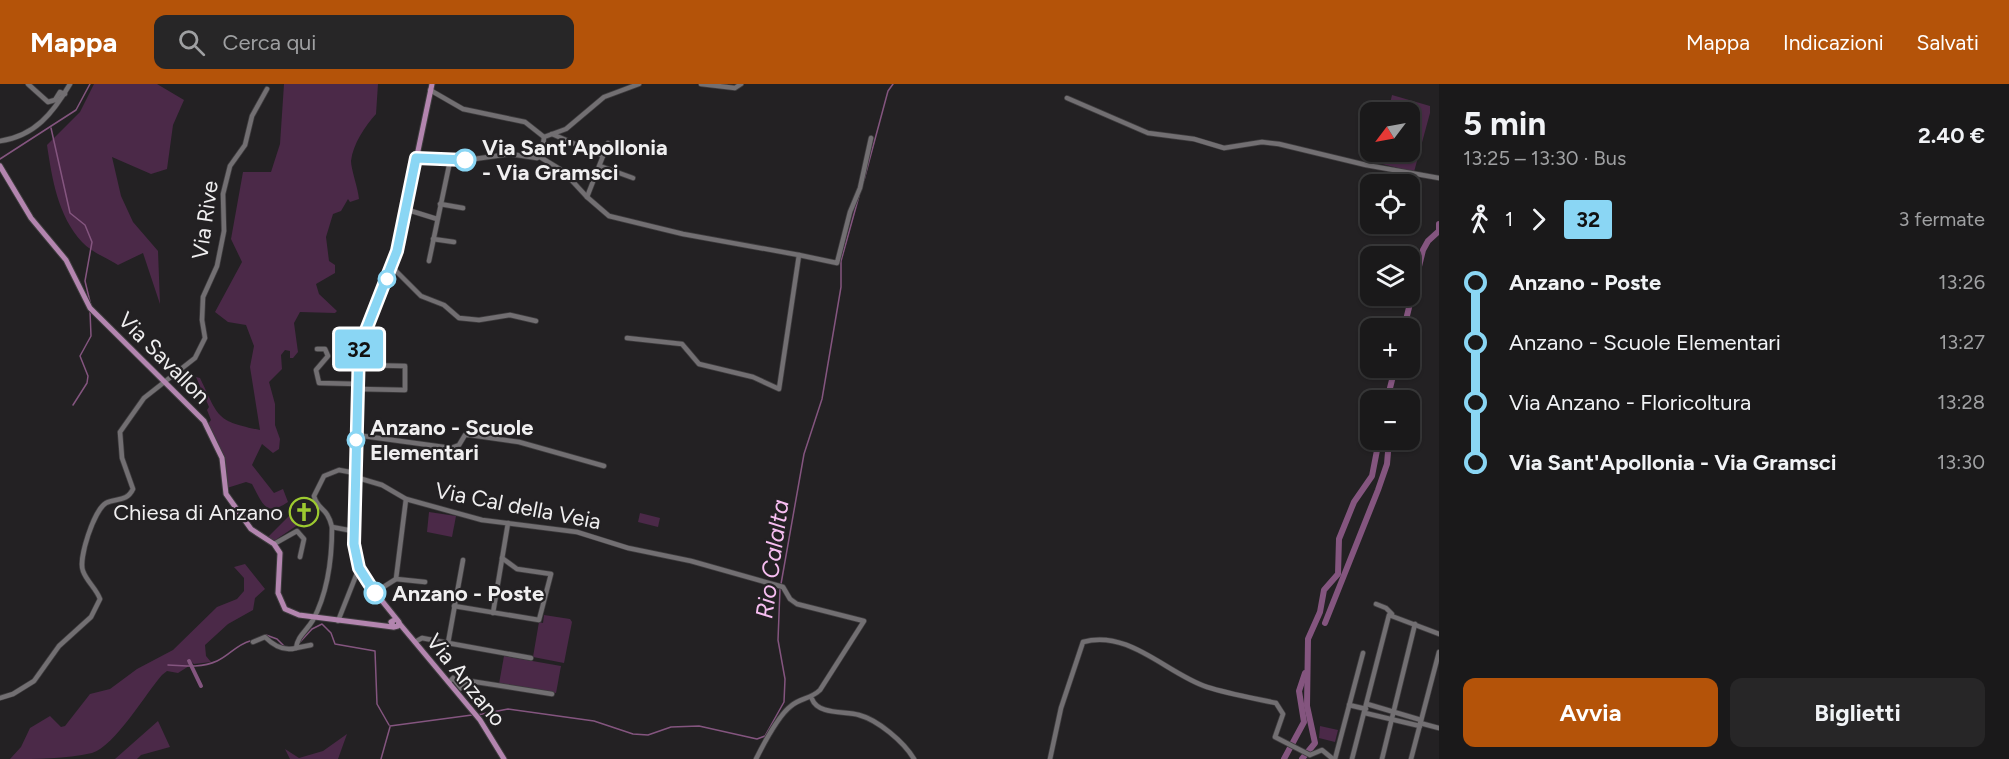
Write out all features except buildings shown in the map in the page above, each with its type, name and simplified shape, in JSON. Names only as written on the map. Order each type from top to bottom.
[{"type":"main road","points":[[359,568],[353,531],[360,344],[392,267],[431,87]]},
{"type":"main road","name":"Via Savallon","points":[[0,166],[31,218],[66,260],[91,309],[204,421],[222,458],[225,490],[230,500],[251,529],[274,544]]},
{"type":"main road","points":[[274,544],[280,552],[281,560],[278,592],[281,604],[294,615],[382,627],[395,623]]},
{"type":"main road","name":"Via Anzano","points":[[359,568],[368,585],[390,612],[395,623],[415,642],[478,717],[504,759]]},
{"type":"street","points":[[28,84],[50,103],[62,93],[64,84]]},
{"type":"street","points":[[0,141],[16,138],[39,126],[70,84]]},
{"type":"street","points":[[544,137],[571,124],[604,97],[639,84]]},
{"type":"street","points":[[701,84],[735,88],[741,84]]},
{"type":"street","points":[[431,87],[463,109],[525,122],[544,137]]},
{"type":"street","name":"Via Rive","points":[[0,698],[14,694],[34,681],[59,646],[97,609],[98,593],[84,572],[83,553],[99,510],[108,502],[121,500],[131,494],[133,489],[122,458],[120,432],[140,402],[195,358],[204,338],[201,320],[204,297],[217,266],[224,231],[223,194],[231,166],[245,145],[252,116],[267,89]]},
{"type":"street","points":[[1067,98],[1148,133],[1194,139],[1224,148],[1262,142],[1280,144],[1366,165],[1439,178]]},
{"type":"street","points":[[552,134],[603,156]]},
{"type":"street","points":[[540,157],[544,137]]},
{"type":"street","points":[[416,158],[450,161],[504,154],[540,157],[563,171],[586,197],[609,216],[683,234],[837,263],[849,212],[860,188],[871,138]]},
{"type":"street","points":[[586,197],[608,143]]},
{"type":"street","points":[[429,261],[450,161]]},
{"type":"street","points":[[600,166],[633,178]]},
{"type":"street","points":[[440,204],[463,208]]},
{"type":"street","points":[[405,209],[437,219]]},
{"type":"street","points":[[433,239],[454,242]]},
{"type":"street","points":[[627,338],[682,344],[699,364],[753,377],[779,388],[799,255]]},
{"type":"street","points":[[392,267],[421,296],[444,305],[459,318],[479,320],[510,315],[536,321]]},
{"type":"street","points":[[317,350],[325,349],[328,356],[316,370],[319,383],[405,390],[405,366],[358,365]]},
{"type":"street","points":[[356,435],[451,448],[459,445],[465,435],[470,435],[519,442],[603,466]]},
{"type":"street","points":[[296,648],[298,637],[314,618],[332,564],[332,527],[328,512],[315,501],[314,493],[324,476],[339,470],[355,475]]},
{"type":"street","name":"Via Cal della Veia","points":[[355,475],[381,485],[406,500],[482,520],[577,532],[628,548],[691,561],[780,586],[797,604],[862,621],[820,690],[812,699]]},
{"type":"street","points":[[396,579],[406,500]]},
{"type":"street","points":[[493,613],[508,524]]},
{"type":"street","points":[[332,527],[353,531]]},
{"type":"street","points":[[274,544],[297,531],[304,539],[300,557]]},
{"type":"street","points":[[454,606],[539,620],[551,574],[517,569],[502,558]]},
{"type":"street","points":[[448,643],[463,560]]},
{"type":"street","points":[[338,621],[359,568]]},
{"type":"street","points":[[385,586],[396,579],[425,582]]},
{"type":"street","points":[[1376,604],[1386,608],[1390,615],[1439,634]]},
{"type":"street","points":[[1353,759],[1390,615]]},
{"type":"street","points":[[1382,759],[1415,624]]},
{"type":"street","points":[[253,642],[265,637],[269,643],[283,649],[311,645]]},
{"type":"street","points":[[415,642],[420,638],[531,658]]},
{"type":"street","points":[[1050,759],[1061,708],[1083,642],[1114,641],[1143,652],[1206,687],[1275,704],[1283,714],[1275,736],[1307,754],[1322,750],[1334,759],[1363,653]]},
{"type":"street","points":[[1411,759],[1439,652]]},
{"type":"street","points":[[448,682],[453,678],[460,688],[470,681],[552,694]]},
{"type":"street","points":[[756,759],[785,711],[793,704],[812,699],[816,705],[867,719],[900,739],[914,759]]},
{"type":"street","points":[[1349,705],[1395,712],[1420,723]]},
{"type":"street","points":[[1366,709],[1393,720],[1439,728]]},
{"type":"shaded area","points":[[94,84],[157,84],[184,100],[173,125],[167,169],[151,174],[112,157],[121,196],[133,222],[158,251],[160,304],[143,253],[118,265],[90,249],[67,221],[57,196],[47,145],[80,112]]},
{"type":"shaded area","points":[[284,84],[378,84],[376,114],[360,136],[351,161],[359,199],[350,202],[348,199],[341,211],[333,214],[326,237],[329,261],[335,265],[335,273],[316,284],[319,294],[337,311],[335,313],[300,312],[294,323],[298,352],[290,358],[290,351],[285,350],[281,355],[282,369],[269,382],[275,404],[275,425],[280,439],[279,449],[273,453],[262,444],[252,465],[274,493],[283,489],[288,502],[280,507],[269,508],[262,502],[252,484],[246,482],[227,488],[225,458],[208,424],[211,420],[207,410],[209,407],[196,377],[200,378],[215,409],[226,420],[260,430],[250,367],[254,346],[246,325],[228,322],[215,312],[242,262],[231,239],[243,172],[271,172],[280,144]]},
{"type":"shaded area","points":[[1392,95],[1416,102],[1390,102]]},
{"type":"shaded area","points":[[1420,103],[1430,106],[1420,150]]},
{"type":"shaded area","points":[[1374,162],[1417,162],[1414,172]]},
{"type":"shaded area","points":[[429,512],[456,516],[452,537],[427,532]]},
{"type":"shaded area","points":[[640,513],[660,518],[658,527],[638,522]]},
{"type":"shaded area","points":[[291,514],[299,524],[274,541],[267,538]]},
{"type":"shaded area","points":[[245,564],[265,589],[255,598],[253,610],[228,624],[205,645],[206,656],[211,662],[194,664],[189,660],[187,661],[189,666],[178,673],[167,671],[155,683],[120,730],[101,748],[92,753],[61,758],[10,759],[21,747],[30,728],[50,716],[61,727],[65,726],[90,694],[110,689],[137,669],[173,650],[217,607],[237,599],[244,591],[244,578],[234,567]]},
{"type":"shaded area","points":[[544,615],[570,619],[572,622],[564,663],[533,657],[539,622],[543,623]]},
{"type":"shaded area","points":[[504,656],[561,666],[556,693],[499,684]]},
{"type":"shaded area","points":[[158,721],[170,747],[141,755],[137,759],[115,759]]},
{"type":"shaded area","points":[[1320,726],[1338,730],[1335,742],[1319,738]]},
{"type":"shaded area","points":[[347,734],[338,759],[290,759],[285,749],[299,758],[323,751]]},
{"type":"waterway","points":[[0,159],[76,110],[90,84]]},
{"type":"waterway","name":"Rio Calalta","points":[[864,180],[888,91],[893,84]]},
{"type":"waterway","points":[[51,128],[70,213],[85,225],[92,242],[85,281],[91,306]]},
{"type":"waterway","name":"Rio Calalta","points":[[781,584],[804,454],[822,399],[841,287],[841,261],[859,196]]},
{"type":"waterway","points":[[1406,318],[1423,250],[1428,241],[1439,231],[1439,224]]},
{"type":"waterway","points":[[73,405],[87,383],[88,376],[80,356],[91,336],[90,311]]},
{"type":"waterway","points":[[1390,390],[1392,378]]},
{"type":"waterway","points":[[1302,759],[1315,743],[1307,706],[1308,639],[1320,612],[1324,590],[1338,574],[1339,539],[1354,502],[1372,476],[1377,450]]},
{"type":"waterway","points":[[1325,623],[1378,490],[1387,464],[1388,450]]},
{"type":"waterway","name":"Rio Calalta","points":[[477,715],[508,709],[594,721],[633,734],[648,735],[671,727],[699,726],[757,739],[765,736],[784,702],[785,679],[778,640],[780,589]]},
{"type":"waterway","points":[[300,642],[312,629],[322,624],[331,633],[335,644],[375,651],[377,704],[389,725]]},
{"type":"waterway","points":[[266,635],[277,639],[284,646]]},
{"type":"waterway","points":[[168,665],[205,665],[222,659],[250,641]]},
{"type":"waterway","points":[[189,661],[201,686]]},
{"type":"waterway","points":[[1284,759],[1304,722],[1299,691],[1305,673]]},
{"type":"waterway","name":"Rio Calalta","points":[[390,726],[472,715]]},
{"type":"waterway","points":[[381,759],[390,727]]},
{"type":"bus line","name":"32","points":[[375,593],[359,568],[353,531],[359,348],[397,251],[416,158],[465,160]]},
{"type":"place","name":"Via Sant'Apollonia - Via Gramsci","points":[[465,160]]},
{"type":"place","name":"Anzano - Scuole Elementari","points":[[356,440]]},
{"type":"place","name":"Chiesa di Anzano","points":[[304,512]]},
{"type":"place","name":"Anzano - Poste","points":[[375,593]]}]
